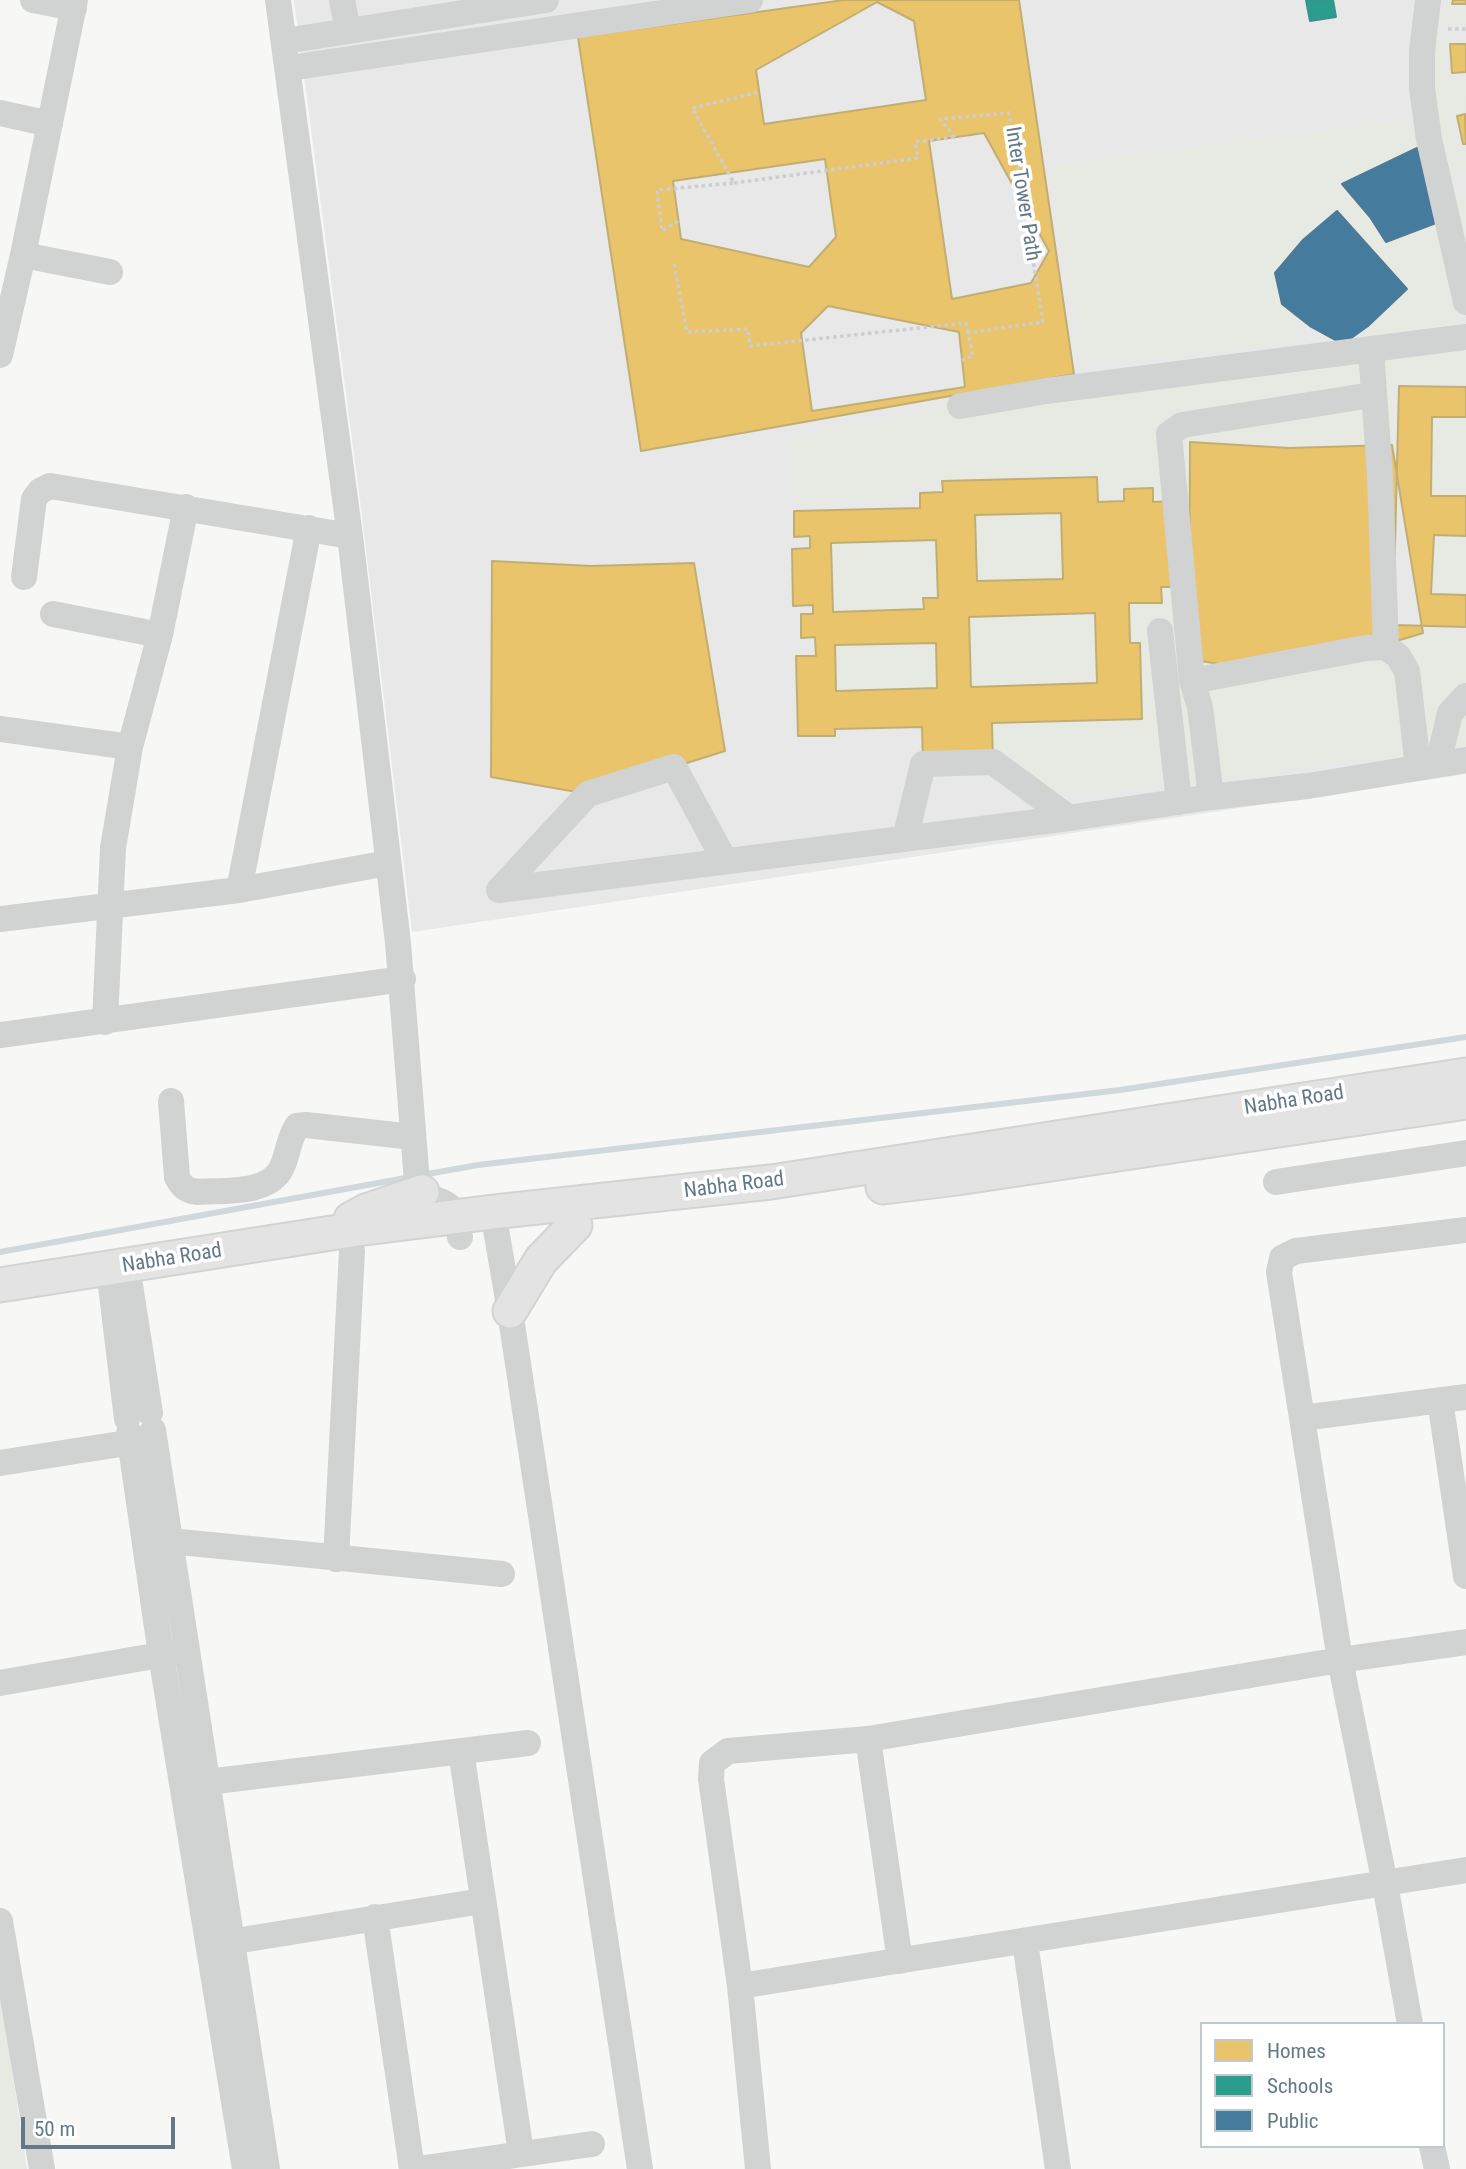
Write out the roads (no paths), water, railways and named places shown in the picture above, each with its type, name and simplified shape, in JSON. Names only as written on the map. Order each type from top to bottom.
[{"type":"main road","name":"Nabha Road","points":[[495,1223],[575,1225],[903,1174],[1466,1075]]},
{"type":"main road","name":"Nabha Road","points":[[0,1285],[119,1276],[340,1242],[495,1223],[771,1182],[903,1174],[1466,1102]]},
{"type":"main road","points":[[340,1242],[343,1223],[418,1182]]},
{"type":"main road","points":[[510,1311],[541,1260],[575,1225]]},
{"type":"main road","name":"Nabha Road","points":[[0,1305],[119,1276]]},
{"type":"street","points":[[0,355],[75,4],[33,0]]},
{"type":"street","points":[[278,0],[350,536],[402,979],[418,1182],[431,1200],[444,1203],[453,1210],[458,1227]]},
{"type":"street","points":[[342,0],[348,31]]},
{"type":"street","points":[[285,41],[547,0]]},
{"type":"street","points":[[289,68],[750,0]]},
{"type":"street","points":[[1428,0],[1422,52],[1422,88],[1429,139],[1466,302]]},
{"type":"street","points":[[0,113],[50,124]]},
{"type":"street","points":[[23,256],[110,272]]},
{"type":"street","points":[[960,406],[1059,389],[1466,337]]},
{"type":"street","points":[[1371,350],[1386,648]]},
{"type":"street","points":[[1211,797],[1200,707],[1192,681],[1169,435],[1182,425],[1372,395]]},
{"type":"street","points":[[24,577],[34,499],[40,491],[50,486],[350,536]]},
{"type":"street","points":[[105,1021],[113,848],[130,747],[160,635],[186,507]]},
{"type":"street","points":[[239,890],[309,528]]},
{"type":"street","points":[[53,614],[160,635]]},
{"type":"street","points":[[1160,631],[1179,802]]},
{"type":"street","points":[[1192,681],[1366,648],[1386,648],[1398,656],[1407,671],[1428,766]]},
{"type":"street","points":[[1428,766],[1450,713],[1466,696]]},
{"type":"street","points":[[0,729],[130,747]]},
{"type":"street","points":[[725,861],[674,767],[587,794],[499,890],[1069,818],[1211,797],[1308,786],[1466,760]]},
{"type":"street","points":[[905,839],[923,764],[993,762],[1069,818]]},
{"type":"street","points":[[0,919],[239,890],[388,863]]},
{"type":"street","points":[[0,1035],[402,979]]},
{"type":"street","points":[[171,1101],[177,1177],[180,1185],[197,1192],[257,1187],[270,1182],[281,1170],[297,1126],[413,1137]]},
{"type":"street","points":[[1276,1182],[1466,1153]]},
{"type":"street","points":[[495,1223],[640,2169]]},
{"type":"street","points":[[1410,2022],[1340,1660],[1279,1272],[1282,1258],[1296,1251],[1466,1230]]},
{"type":"street","points":[[336,1559],[340,1242]]},
{"type":"street","points":[[119,1276],[141,1429],[162,1656],[195,1783],[221,1944],[267,2169]]},
{"type":"street","points":[[1303,1418],[1466,1397]]},
{"type":"street","points":[[1440,1400],[1466,1576]]},
{"type":"street","points":[[0,1463],[141,1429]]},
{"type":"street","points":[[141,1429],[170,1541],[187,1649],[195,1783]]},
{"type":"street","points":[[170,1541],[502,1574]]},
{"type":"street","points":[[758,2169],[740,1986],[711,1779],[712,1763],[729,1751],[868,1739],[1340,1660],[1466,1642]]},
{"type":"street","points":[[0,1683],[162,1656],[187,1649]]},
{"type":"street","points":[[868,1739],[900,1961]]},
{"type":"street","points":[[195,1783],[528,1743]]},
{"type":"street","points":[[461,1751],[521,2153]]},
{"type":"street","points":[[740,1986],[1466,1870]]},
{"type":"street","points":[[221,1944],[482,1901]]},
{"type":"street","points":[[375,1917],[412,2169]]},
{"type":"street","points":[[0,1921],[42,2169]]},
{"type":"street","points":[[1025,1942],[1058,2169]]},
{"type":"street","points":[[221,1944],[245,2169]]},
{"type":"street","points":[[418,2169],[592,2144]]},
{"type":"street","points":[[1433,2148],[1437,2169]]},
{"type":"waterway","points":[[422,1175],[478,1165],[1120,1090],[1466,1037]]},
{"type":"waterway","points":[[0,1252],[411,1177]]}]
